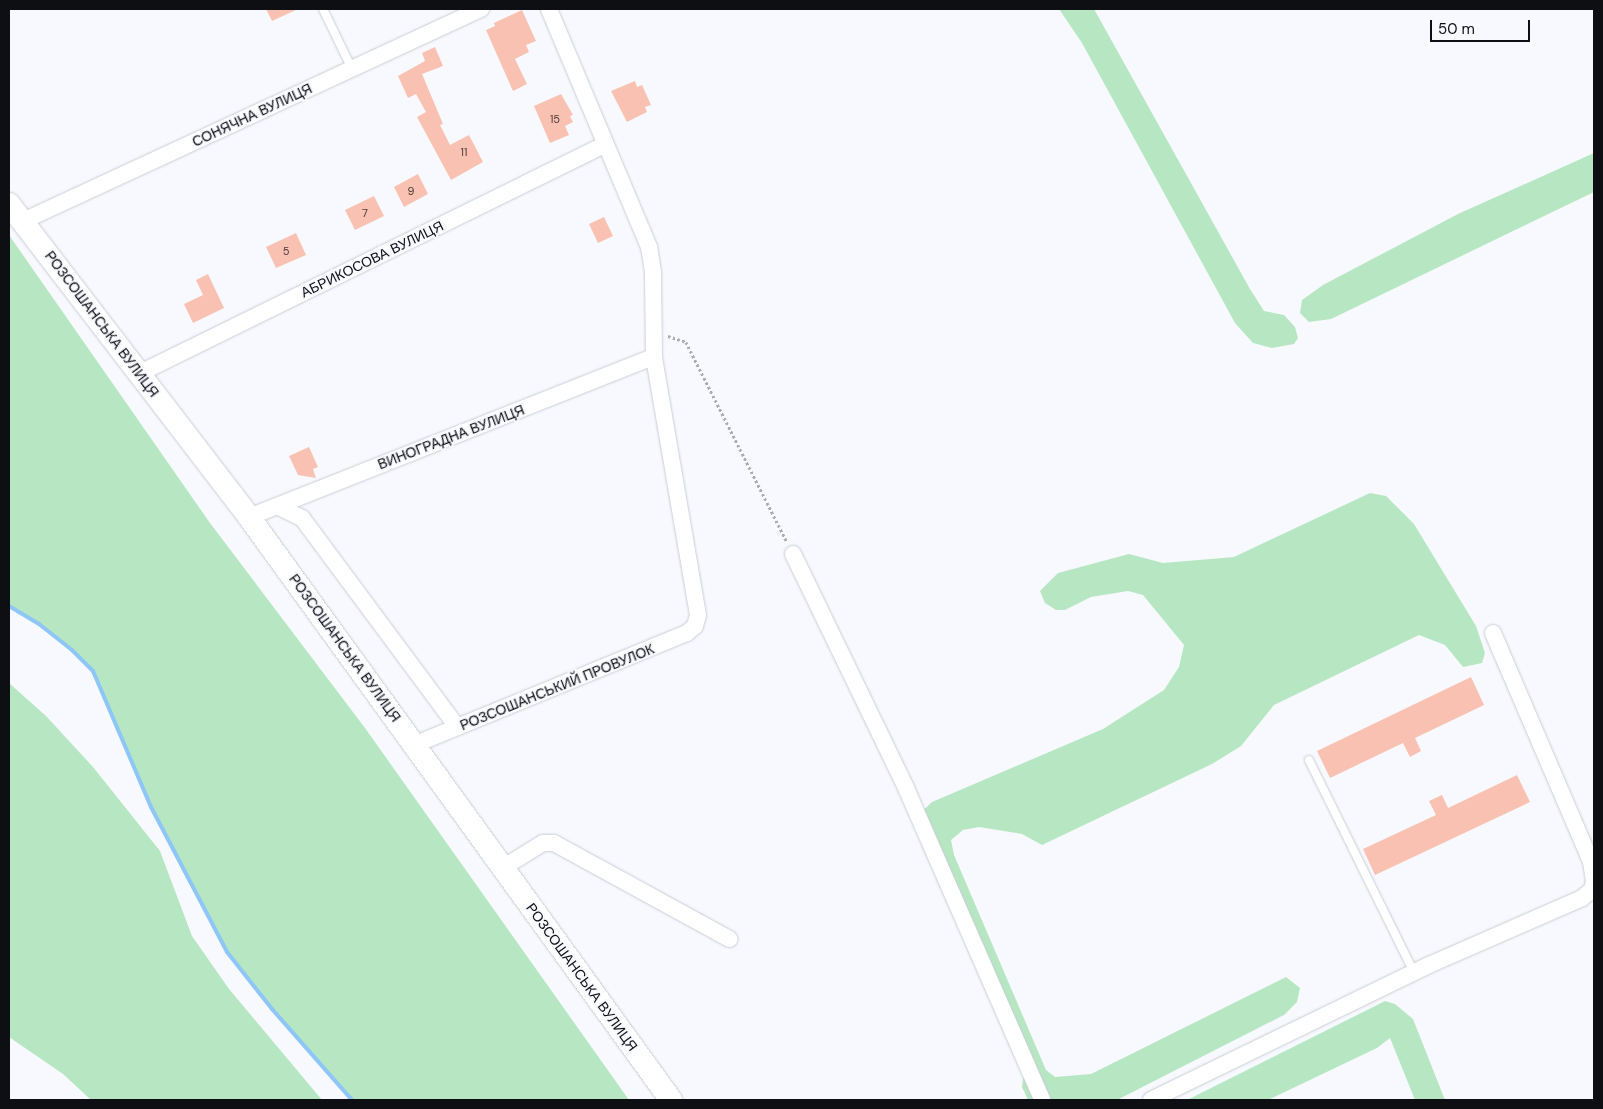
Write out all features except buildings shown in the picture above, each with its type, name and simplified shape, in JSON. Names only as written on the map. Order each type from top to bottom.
[{"type":"street","name":"СОНЯЧНА ВУЛИЦЯ","points":[[16,212],[352,69],[481,9]]},
{"type":"street","points":[[549,9],[649,247],[653,272],[654,357]]},
{"type":"street","name":"АБРИКОСОВА ВУЛИЦЯ","points":[[138,374],[606,144]]},
{"type":"street","name":"РОЗСОШАНСЬКА ВУЛИЦЯ","points":[[16,212],[249,517],[416,744],[670,1100]]},
{"type":"street","name":"ВИНОГРАДНА ВУЛИЦЯ","points":[[249,517],[654,357]]},
{"type":"street","name":"РОЗСОШАНСЬКИЙ ПРОВУЛОК","points":[[416,744],[687,633],[695,626],[698,614],[654,357]]},
{"type":"street","points":[[277,506],[302,518],[458,727]]},
{"type":"street","points":[[793,554],[906,788],[1042,1100]]},
{"type":"street","points":[[1151,1100],[1414,972],[1582,898],[1592,890],[1594,881],[1584,845],[1493,633]]},
{"type":"street","points":[[504,867],[543,843],[554,843],[729,939]]},
{"type":"lane","points":[[323,9],[352,69]]},
{"type":"lane","points":[[1309,760],[1414,972]]},
{"type":"path","points":[[654,357],[666,335],[686,342],[793,554]]},
{"type":"green space","points":[[1059,9],[1094,9],[1250,289],[1264,311],[1284,315],[1295,327],[1298,338],[1294,344],[1272,348],[1253,343],[1235,323],[1082,43]]},
{"type":"green space","points":[[1594,153],[1594,192],[1331,319],[1309,322],[1300,313],[1302,300],[1323,285],[1458,214]]},
{"type":"green space","points":[[9,235],[210,523],[365,728],[629,1100],[352,1100],[272,1009],[227,952],[151,807],[93,671],[72,650],[39,624],[9,606]]},
{"type":"green space","points":[[1370,493],[1386,496],[1414,524],[1476,626],[1485,653],[1482,663],[1463,667],[1445,645],[1419,635],[1274,705],[1241,746],[1212,764],[1042,845],[1022,834],[979,827],[963,830],[951,840],[954,855],[1046,1070],[1055,1077],[1091,1074],[1286,977],[1300,988],[1297,1002],[1284,1015],[1117,1100],[1028,1100],[1022,1087],[1024,1072],[920,813],[932,802],[1103,729],[1164,690],[1179,667],[1184,645],[1143,595],[1128,591],[1091,597],[1065,610],[1056,610],[1045,603],[1040,591],[1058,573],[1129,554],[1163,563],[1234,557]]},
{"type":"green space","points":[[9,683],[46,716],[93,767],[160,851],[192,936],[229,989],[322,1100],[91,1100],[63,1074],[9,1037]]},
{"type":"green space","points":[[1385,1001],[1395,1004],[1413,1019],[1445,1100],[1415,1100],[1390,1038],[1377,1048],[1268,1100],[1187,1100]]},
{"type":"waterway","points":[[9,606],[39,624],[72,650],[93,671],[151,807],[227,952],[272,1009],[352,1100]]}]
